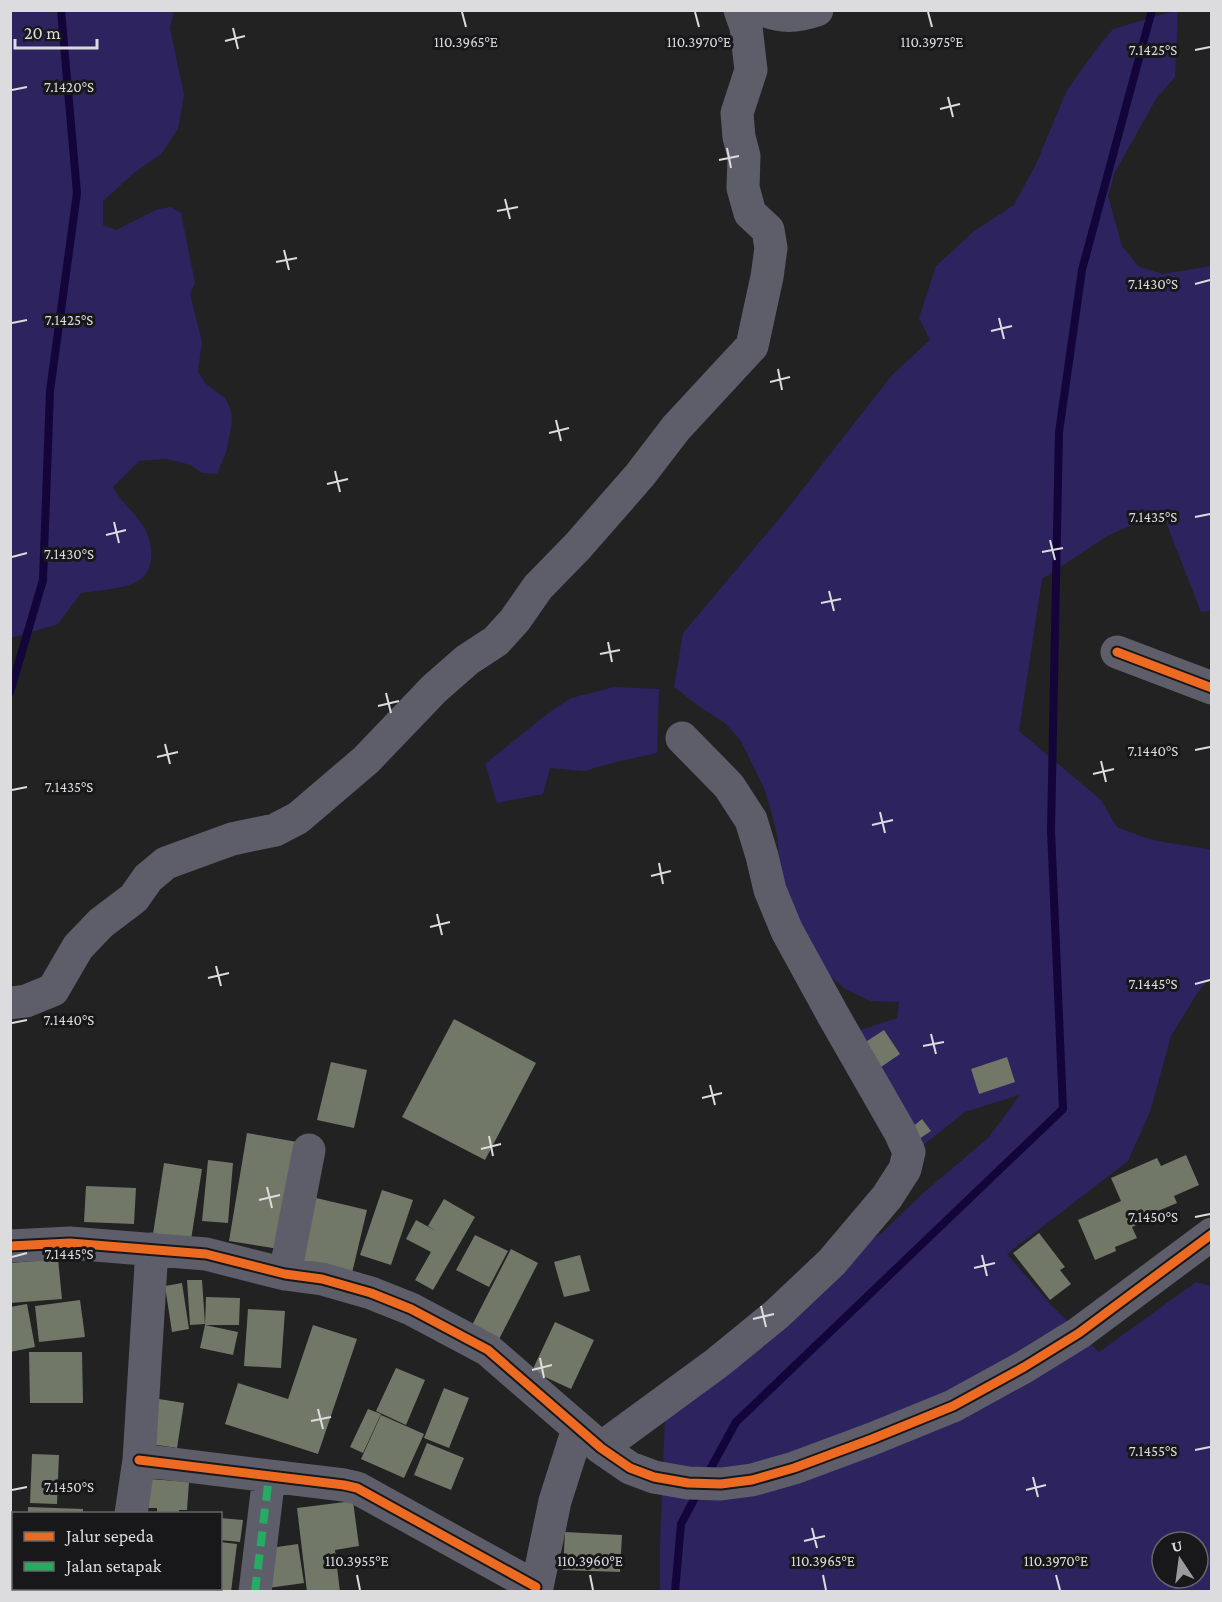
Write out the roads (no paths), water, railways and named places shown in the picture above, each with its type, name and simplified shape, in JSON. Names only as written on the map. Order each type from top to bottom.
[{"type":"street","points":[[10,1002],[26,1001],[53,990],[78,947],[101,922],[134,898],[148,878],[166,863],[232,839],[275,830],[298,818],[366,760],[434,689],[467,660],[496,641],[515,620],[538,587],[578,546],[640,475],[676,428],[752,346],[771,248],[768,230],[750,213],[743,188],[744,156],[739,137],[737,114],[751,70],[746,27],[740,10]]},
{"type":"street","points":[[764,10],[772,14],[801,16],[817,10]]},
{"type":"street","points":[[1117,652],[1212,688]]},
{"type":"street","points":[[139,1460],[357,1488],[536,1589],[555,1501],[590,1438],[717,1363],[777,1314],[825,1270],[887,1197],[905,1169],[909,1152],[787,931],[770,890],[751,820],[729,786],[682,738]]},
{"type":"street","points":[[285,1274],[309,1150]]},
{"type":"street","points":[[10,1246],[70,1243],[206,1254],[285,1274],[322,1279],[371,1293],[448,1327],[488,1350],[590,1438],[630,1468],[654,1477],[688,1483],[720,1484],[752,1480],[794,1468],[872,1440],[953,1406],[1079,1333],[1212,1234]]},
{"type":"street","points":[[131,1512],[139,1460],[152,1249]]},
{"type":"street","points":[[255,1592],[269,1476]]},
{"type":"waterway","points":[[10,692],[43,580],[50,391],[77,193],[61,10]]},
{"type":"waterway","points":[[707,1475],[736,1422],[1063,1109],[1051,830],[1059,432],[1082,270],[1152,10]]},
{"type":"waterway","points":[[675,1592],[681,1524],[698,1492]]}]
